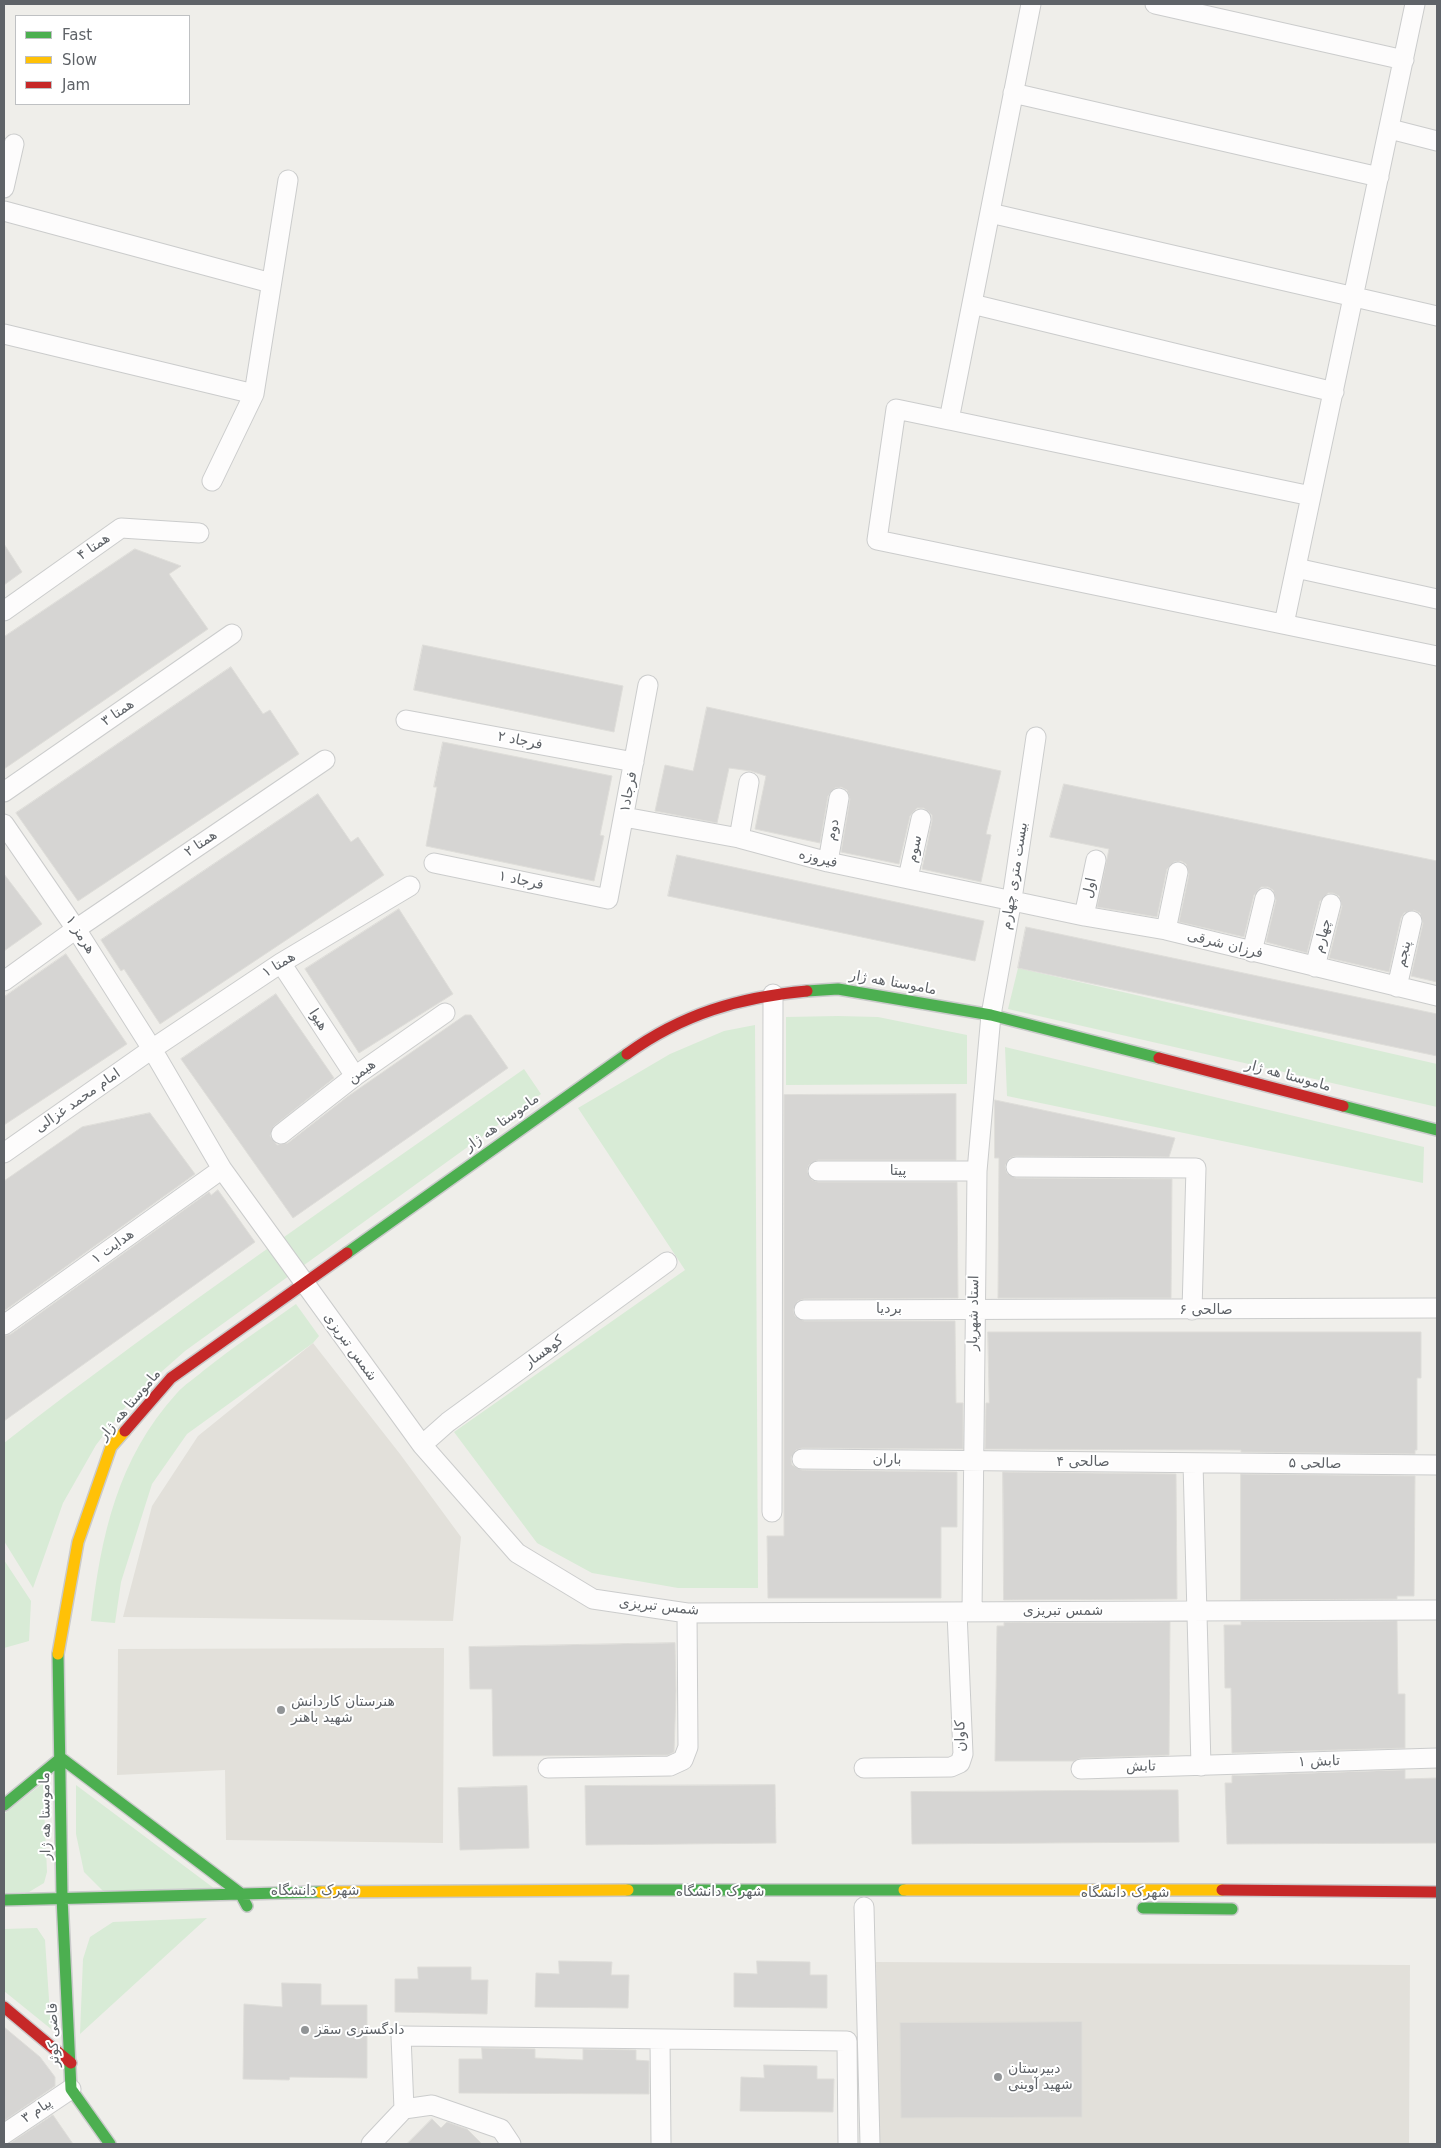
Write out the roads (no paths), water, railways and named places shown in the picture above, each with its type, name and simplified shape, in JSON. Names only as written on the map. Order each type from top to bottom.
[{"type":"main road","name":"ماموستا هه ژار","points":[[63,1913],[58,1649],[78,1542],[111,1447],[171,1378],[639,1045],[678,1023],[719,1006],[773,994],[838,989],[991,1015],[1437,1130]]},
{"type":"main road","points":[[4,1805],[60,1758],[240,1893],[247,1906]]},
{"type":"main road","points":[[4,1900],[62,1896],[566,1889],[988,1891],[1184,1889],[1437,1892]]},
{"type":"main road","name":"شهرک دانشگاه","points":[[1131,1908],[1240,1909]]},
{"type":"main road","name":"قاضی کوثر","points":[[63,1913],[71,2089]]},
{"type":"main road","points":[[4,2007],[71,2063]]},
{"type":"main road","points":[[71,2089],[110,2144]]},
{"type":"street","points":[[940,418],[949,420],[1031,4]]},
{"type":"street","points":[[1155,4],[1404,60]]},
{"type":"street","points":[[1284,624],[1416,4]]},
{"type":"street","points":[[1013,93],[1380,177]]},
{"type":"street","points":[[1390,130],[1437,141]]},
{"type":"street","points":[[4,188],[14,144]]},
{"type":"street","points":[[212,481],[254,394],[288,180]]},
{"type":"street","points":[[4,211],[271,284]]},
{"type":"street","points":[[990,213],[1437,316]]},
{"type":"street","points":[[972,304],[1334,392]]},
{"type":"street","points":[[4,334],[254,394]]},
{"type":"street","points":[[1311,496],[896,409],[877,540],[1437,656]]},
{"type":"street","name":"همتا ۴","points":[[4,611],[121,528],[199,534]]},
{"type":"street","points":[[1296,568],[1437,598]]},
{"type":"street","name":"همتا ۳","points":[[4,792],[232,634]]},
{"type":"street","name":"فرجاد۱","points":[[608,899],[648,685]]},
{"type":"street","name":"فرجاد ۲","points":[[406,720],[634,762]]},
{"type":"street","name":"بیست متری چهارم","points":[[991,1015],[1012,899],[1036,737]]},
{"type":"street","name":"همتا ۲","points":[[4,981],[76,929],[326,760]]},
{"type":"street","points":[[739,838],[749,782]]},
{"type":"street","name":"دوم","points":[[828,862],[839,798]]},
{"type":"street","name":"فیروزه","points":[[624,817],[739,838],[828,862],[1012,899]]},
{"type":"street","name":"سوم","points":[[908,878],[921,819]]},
{"type":"street","name":"هرمز ۱","points":[[4,824],[76,929],[152,1049]]},
{"type":"street","name":"اول","points":[[1084,916],[1096,860]]},
{"type":"street","name":"فرجاد ۱","points":[[434,863],[608,899]]},
{"type":"street","points":[[1166,930],[1178,872]]},
{"type":"street","name":"همتا ۱","points":[[152,1049],[281,963],[410,886]]},
{"type":"street","points":[[1252,952],[1265,898]]},
{"type":"street","name":"فرزان شرقی","points":[[1012,899],[1084,916],[1166,930],[1437,996]]},
{"type":"street","name":"چهارم","points":[[1315,967],[1331,904]]},
{"type":"street","name":"پنجم","points":[[1397,987],[1412,921]]},
{"type":"street","name":"هیوا","points":[[281,963],[355,1076]]},
{"type":"street","points":[[772,1512],[773,994]]},
{"type":"street","name":"هیمن","points":[[281,1134],[355,1076],[445,1013]]},
{"type":"street","name":"استاد شهریار","points":[[964,1612],[973,1461],[977,1170],[991,1015]]},
{"type":"street","name":"امام محمد غزالی","points":[[4,1153],[152,1049]]},
{"type":"street","name":"شمس تبریزی","points":[[152,1049],[222,1169],[422,1445],[517,1553],[593,1599],[687,1613],[1437,1610]]},
{"type":"street","points":[[1016,1167],[1196,1168],[1192,1310]]},
{"type":"street","name":"هدایت ۱","points":[[4,1325],[222,1169]]},
{"type":"street","name":"پیتا","points":[[818,1171],[977,1170]]},
{"type":"street","name":"کوهسار","points":[[422,1445],[448,1422],[667,1262]]},
{"type":"street","name":"صالحی ۶","points":[[974,1309],[1437,1308]]},
{"type":"street","name":"بردیا","points":[[804,1310],[974,1309]]},
{"type":"street","name":"باران","points":[[802,1459],[973,1461]]},
{"type":"street","name":"صالحی ۴","points":[[973,1461],[1193,1463]]},
{"type":"street","points":[[1193,1463],[1201,1766]]},
{"type":"street","name":"صالحی ۵","points":[[1193,1463],[1437,1465]]},
{"type":"street","name":"کاوان","points":[[864,1768],[950,1767],[960,1763],[962,1754],[964,1612]]},
{"type":"street","points":[[548,1768],[670,1766],[683,1760],[688,1748],[687,1613]]},
{"type":"street","name":"تابش ۱","points":[[1201,1766],[1437,1758]]},
{"type":"street","name":"تابش","points":[[1081,1769],[1201,1766]]},
{"type":"street","points":[[864,1907],[870,2144]]},
{"type":"street","points":[[404,2109],[401,2036],[847,2041],[848,2144]]},
{"type":"street","points":[[660,2039],[661,2144]]},
{"type":"street","name":"پیام ۳","points":[[4,2134],[71,2089]]},
{"type":"street","points":[[371,2144],[404,2109],[432,2105],[502,2129],[511,2144]]},
{"type":"place","name":"هنرستان کاردانش شهید باهنر","points":[[281,1710]]},
{"type":"place","name":"دادگستری سقز","points":[[305,2030]]},
{"type":"place","name":"دبیرستان شهید آوینی","points":[[998,2077]]}]
